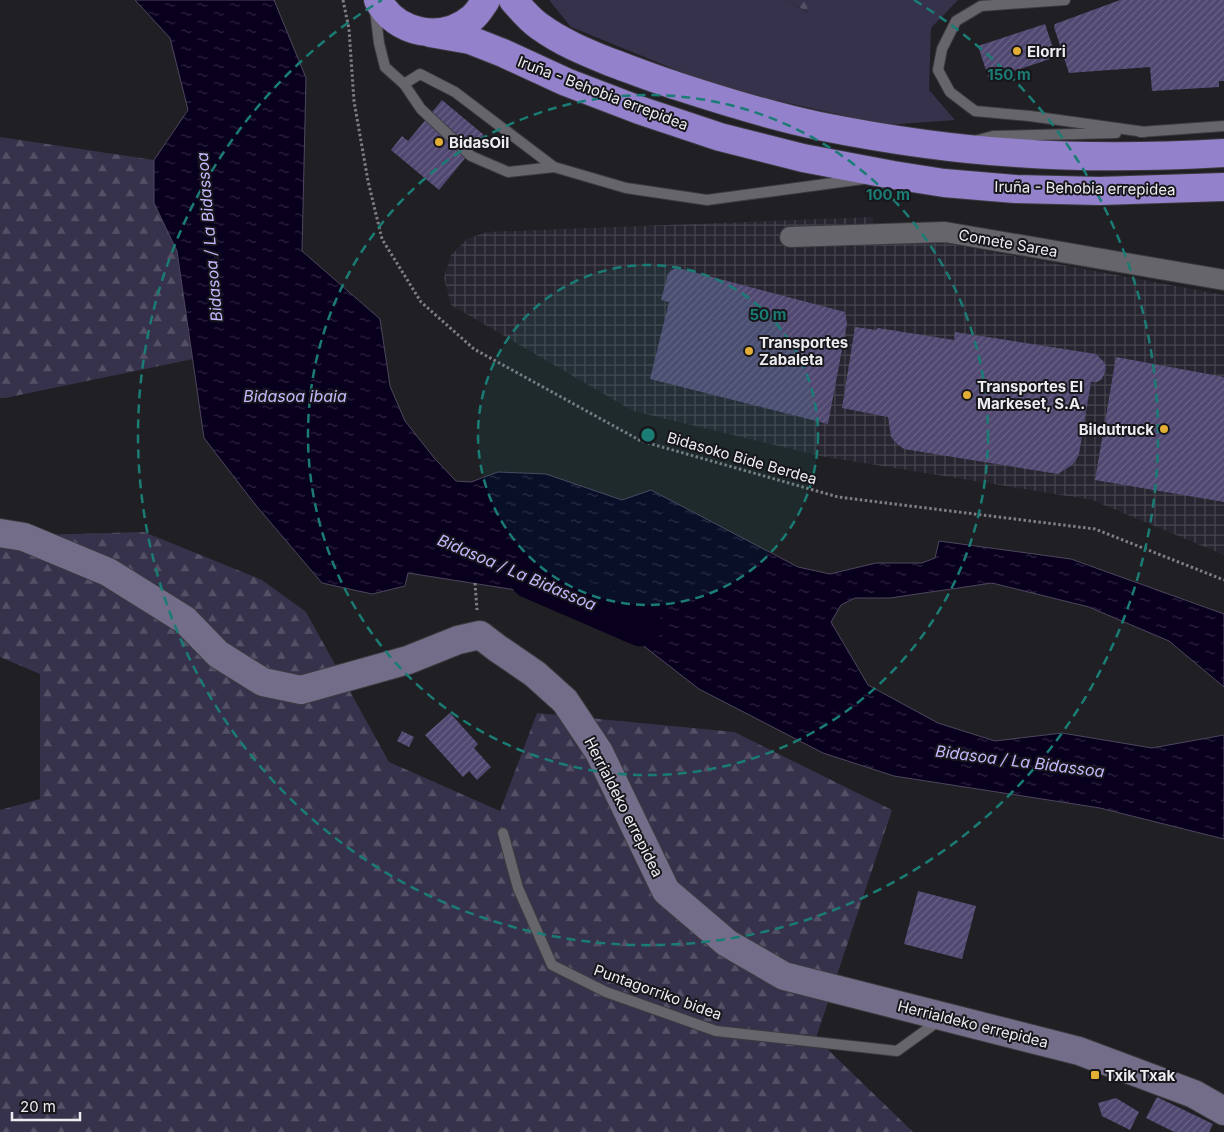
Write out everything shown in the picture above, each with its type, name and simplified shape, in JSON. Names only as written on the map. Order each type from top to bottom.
[{"type":"highway","name":"Iruña - Behobia errepidea","points":[[378,0],[394,19],[402,25],[420,32],[470,40],[566,82],[639,110],[720,137],[803,158],[894,175],[1015,189],[1099,191],[1224,188]]},
{"type":"highway","points":[[430,33],[452,29],[462,24],[472,18],[486,0]]},
{"type":"highway","name":"Iruña - Behobia errepidea","points":[[512,0],[539,26],[559,39],[582,50],[649,77],[730,103],[817,126],[953,148],[1016,154],[1100,156],[1224,153]]},
{"type":"street","name":"Comete Sarea","points":[[790,237],[945,232],[1224,280]]},
{"type":"street","name":"Herrialdeko errepidea","points":[[0,533],[24,537],[108,572],[184,620],[218,654],[263,682],[301,690],[408,660],[458,640],[480,635],[535,674],[565,701],[599,752],[666,891],[728,943],[784,976],[1079,1051],[1194,1094],[1224,1112]]},
{"type":"lane","points":[[374,0],[379,43],[385,68],[404,84],[421,109],[471,156],[508,172],[554,167]]},
{"type":"lane","points":[[1065,0],[980,6],[956,22],[942,49],[938,70],[950,92],[975,111],[1030,116],[1145,132]]},
{"type":"lane","points":[[404,84],[420,74],[455,92],[554,167],[626,188],[708,200],[894,175]]},
{"type":"lane","points":[[953,148],[993,136],[1145,132],[1224,126]]},
{"type":"lane","name":"Puntagorriko bidea","points":[[502,833],[518,888],[552,965],[606,992],[716,1032],[897,1051],[945,1016]]},
{"type":"path","name":"Bidasoko Bide Berdea","points":[[343,0],[349,29],[354,101],[368,181],[382,239],[422,302],[474,349],[641,441],[838,496],[1095,529],[1224,580]]},
{"type":"shaded area","points":[[873,217],[876,245],[940,242],[1224,295],[1224,555],[1092,500],[820,456],[633,411],[451,305],[444,278],[451,255],[467,239],[487,232]]},
{"type":"green space","points":[[549,0],[786,0],[808,13],[812,0],[958,0],[931,28],[929,90],[955,120],[885,125],[718,87],[571,27]]},
{"type":"green space","points":[[786,0],[812,0],[809,13]]},
{"type":"green space","points":[[0,137],[154,160],[154,203],[177,251],[193,359],[0,398]]},
{"type":"green space","points":[[144,532],[262,580],[306,612],[389,762],[500,811],[537,713],[734,732],[892,810],[816,1038],[913,1132],[0,1132],[0,810],[40,799],[40,674],[0,657],[0,536]]},
{"type":"water","name":"Bidasoa ibaia","points":[[135,0],[274,0],[306,78],[302,251],[380,319],[390,386],[405,421],[435,459],[456,481],[471,482],[498,472],[546,474],[622,500],[651,490],[798,567],[830,574],[876,563],[922,563],[935,558],[939,541],[1071,559],[1224,614],[1224,687],[1169,641],[1089,607],[992,583],[890,598],[855,598],[841,605],[831,622],[868,685],[938,723],[995,741],[1062,733],[1152,748],[1224,735],[1224,839],[1100,808],[894,776],[823,753],[699,689],[586,601],[408,573],[405,586],[372,594],[322,583],[254,503],[204,438],[177,251],[154,203],[154,160],[188,110],[170,38]]},
{"type":"building","points":[[1120,0],[1224,0],[1224,81],[1219,81],[1219,87],[1152,91],[1150,67],[1069,73],[1054,27],[1055,24]]},
{"type":"building","name":"Elorri","points":[[1045,24],[1056,57],[989,79],[978,46]]},
{"type":"building","points":[[442,100],[484,135],[439,190],[391,150],[402,136],[408,141]]},
{"type":"building","name":"Transportes Zabaleta","points":[[678,268],[845,312],[847,323],[828,424],[650,379],[669,302],[661,300],[668,274],[671,270]]},
{"type":"building","name":"Transportes El Markeset, S.A.","points":[[855,327],[876,330],[878,328],[954,340],[955,332],[1096,354],[1105,363],[1106,369],[1102,379],[1097,382],[1091,382],[1079,454],[1076,460],[1058,474],[904,449],[891,437],[888,417],[842,408]]},
{"type":"building","name":"Bildutruck","points":[[1116,357],[1224,377],[1224,502],[1095,480]]},
{"type":"building","points":[[450,713],[478,744],[474,748],[491,767],[477,780],[469,771],[463,777],[425,735]]},
{"type":"building","points":[[402,731],[414,737],[409,747],[397,741]]},
{"type":"building","points":[[918,891],[976,906],[962,959],[904,944]]},
{"type":"building","points":[[1157,1097],[1213,1124],[1209,1132],[1174,1132],[1146,1118]]},
{"type":"building","points":[[1116,1098],[1139,1112],[1130,1130],[1102,1116],[1098,1103]]},
{"type":"waterway","name":"Bidasoa / La Bidassoa","points":[[530,578],[641,626]]},
{"type":"place","name":"Elorri","points":[[1017,51]]},
{"type":"place","name":"BidasOil","points":[[439,142]]},
{"type":"place","name":"Transportes Zabaleta","points":[[749,351]]},
{"type":"place","name":"Transportes El Markeset, S.A.","points":[[967,395]]},
{"type":"place","name":"Bildutruck","points":[[1164,429]]},
{"type":"place","name":"Txik Txak","points":[[1095,1075]]}]
